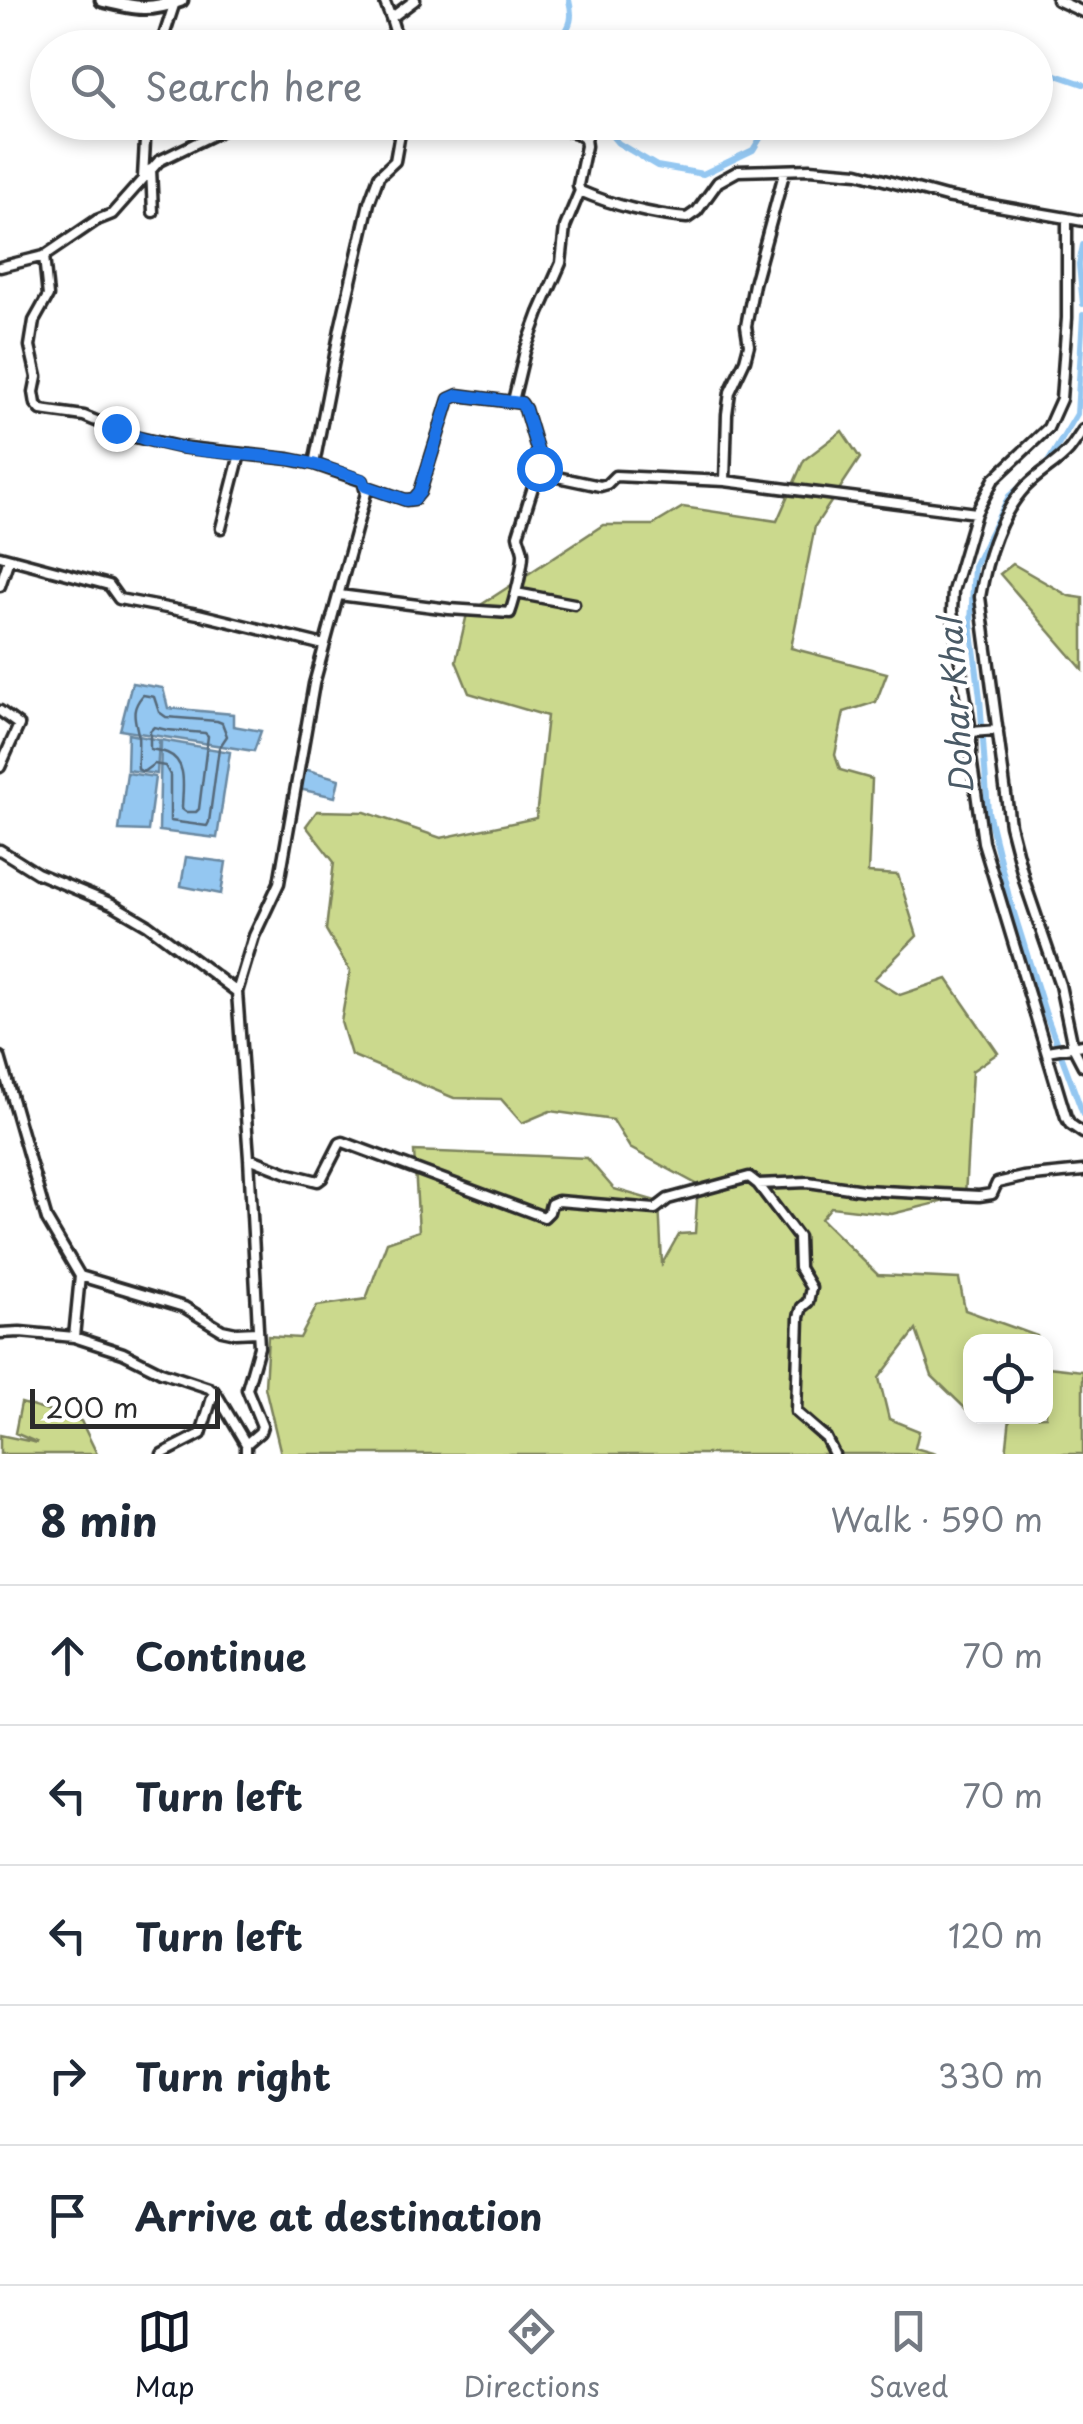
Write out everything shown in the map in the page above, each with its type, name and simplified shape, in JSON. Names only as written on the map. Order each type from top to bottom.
[{"type":"main road","points":[[102,0],[137,8],[157,8],[178,1]]},
{"type":"street","points":[[384,0],[395,30]]},
{"type":"street","points":[[392,18],[415,0]]},
{"type":"street","points":[[1057,0],[1083,12]]},
{"type":"street","points":[[167,30],[178,1]]},
{"type":"street","points":[[143,178],[145,140]]},
{"type":"street","points":[[0,267],[44,256],[112,214],[159,162],[203,140]]},
{"type":"street","points":[[314,464],[369,202],[378,176],[395,161],[399,140]]},
{"type":"street","points":[[514,401],[525,351],[560,262],[565,227],[580,190],[585,140]]},
{"type":"street","points":[[151,169],[153,212]]},
{"type":"street","points":[[580,190],[636,208],[687,218],[697,211],[718,182],[738,172],[810,169],[858,173],[946,197],[1081,221]]},
{"type":"street","points":[[726,481],[730,392],[745,360],[746,326],[754,284],[786,170]]},
{"type":"street","points":[[1067,218],[1067,318],[1061,399],[1048,428],[994,479],[976,513],[953,591],[952,611],[973,732],[971,758],[983,842],[1066,1117],[1083,1133]]},
{"type":"street","points":[[0,1333],[74,1337],[122,1353],[160,1372],[214,1391],[246,1449],[260,1432],[262,1426],[247,1390],[258,1354],[258,1332],[237,992],[254,936],[279,883],[314,684],[366,493],[363,480],[314,464],[179,447],[135,437],[84,416],[41,410],[36,404],[37,377],[30,346],[34,321],[48,296],[44,256]]},
{"type":"street","points":[[339,595],[434,608],[507,614],[512,611],[523,550],[517,539],[539,468],[525,409],[514,401],[458,395],[449,399],[420,492],[414,499],[406,500],[365,486]]},
{"type":"street","points":[[1083,430],[1070,449],[1021,492],[1005,516],[980,596],[994,730],[1010,826],[1083,1066]]},
{"type":"street","points":[[221,528],[240,454]]},
{"type":"street","points":[[539,468],[548,475],[600,486],[615,476],[726,481],[976,513]]},
{"type":"street","points":[[0,586],[4,557],[109,585],[119,599],[324,645]]},
{"type":"street","points":[[516,593],[574,604]]},
{"type":"street","points":[[0,712],[18,725],[0,766]]},
{"type":"street","points":[[973,732],[994,730]]},
{"type":"street","points":[[0,850],[148,925],[237,992]]},
{"type":"street","points":[[1048,1051],[1075,1046]]},
{"type":"street","points":[[0,1057],[47,1220],[80,1276],[74,1337]]},
{"type":"street","points":[[249,1158],[318,1180],[343,1142],[544,1217],[558,1201],[655,1208],[668,1199],[750,1177],[798,1237],[799,1268],[811,1288],[799,1317],[796,1412],[826,1438],[834,1454]]},
{"type":"street","points":[[758,1184],[808,1182],[863,1190],[979,1196],[992,1194],[997,1183],[1083,1171]]},
{"type":"street","points":[[80,1276],[184,1307],[222,1330],[258,1332]]},
{"type":"street","points":[[162,1454],[201,1434],[214,1391]]},
{"type":"green space","points":[[842,431],[860,458],[815,526],[791,648],[887,673],[876,702],[844,712],[835,755],[840,770],[872,779],[868,873],[898,875],[917,936],[874,979],[900,995],[947,979],[998,1053],[972,1071],[965,1196],[892,1214],[831,1207],[821,1219],[878,1275],[959,1279],[965,1310],[1031,1334],[963,1334],[963,1406],[932,1376],[916,1330],[879,1378],[889,1419],[919,1431],[915,1448],[936,1454],[281,1454],[265,1387],[268,1336],[300,1338],[317,1306],[366,1299],[387,1242],[419,1231],[414,1151],[587,1158],[614,1189],[659,1202],[662,1264],[679,1234],[695,1233],[698,1185],[630,1148],[613,1120],[550,1111],[522,1123],[501,1099],[454,1098],[351,1055],[341,1022],[350,971],[326,930],[334,862],[306,826],[317,811],[365,812],[441,838],[536,818],[547,716],[469,693],[456,661],[467,614],[603,525],[653,525],[683,507],[777,521],[804,460]]},
{"type":"green space","points":[[1013,564],[1069,596],[1083,598],[1083,670],[1000,574]]},
{"type":"green space","points":[[1053,1368],[1083,1371],[1083,1454],[1006,1454],[1009,1424],[1053,1424]]},
{"type":"green space","points":[[21,1403],[81,1421],[97,1454],[0,1454],[0,1435],[38,1443],[15,1433]]},
{"type":"water","points":[[132,683],[163,688],[168,708],[233,714],[233,726],[261,731],[254,751],[120,730]]},
{"type":"water","points":[[128,734],[159,740],[157,774],[127,770]]},
{"type":"water","points":[[161,740],[230,752],[217,838],[159,831]]},
{"type":"water","points":[[301,768],[339,779],[335,797],[299,789]]},
{"type":"water","points":[[127,773],[155,777],[148,831],[119,830]]},
{"type":"water","points":[[186,857],[226,862],[221,894],[181,886]]},
{"type":"waterway","name":"Dohar Khal","points":[[567,30],[569,0]]},
{"type":"waterway","name":"Dohar Khal","points":[[1053,74],[1083,84]]},
{"type":"waterway","name":"Dohar Khal","points":[[615,140],[657,166],[703,174],[753,150],[759,140]]},
{"type":"waterway","name":"Dohar Khal","points":[[1083,245],[1079,265],[1083,304]]},
{"type":"waterway","name":"Dohar Khal","points":[[1039,471],[1077,414],[1083,315]]},
{"type":"waterway","name":"Dohar Khal","points":[[1026,482],[1009,496],[974,566],[971,623],[988,812],[1009,897],[1045,1012],[1083,1114]]},
{"type":"route","points":[[116,428],[135,437],[179,447],[314,464],[406,500],[414,499],[420,492],[449,399],[458,395],[521,403],[539,456],[539,468]]}]
